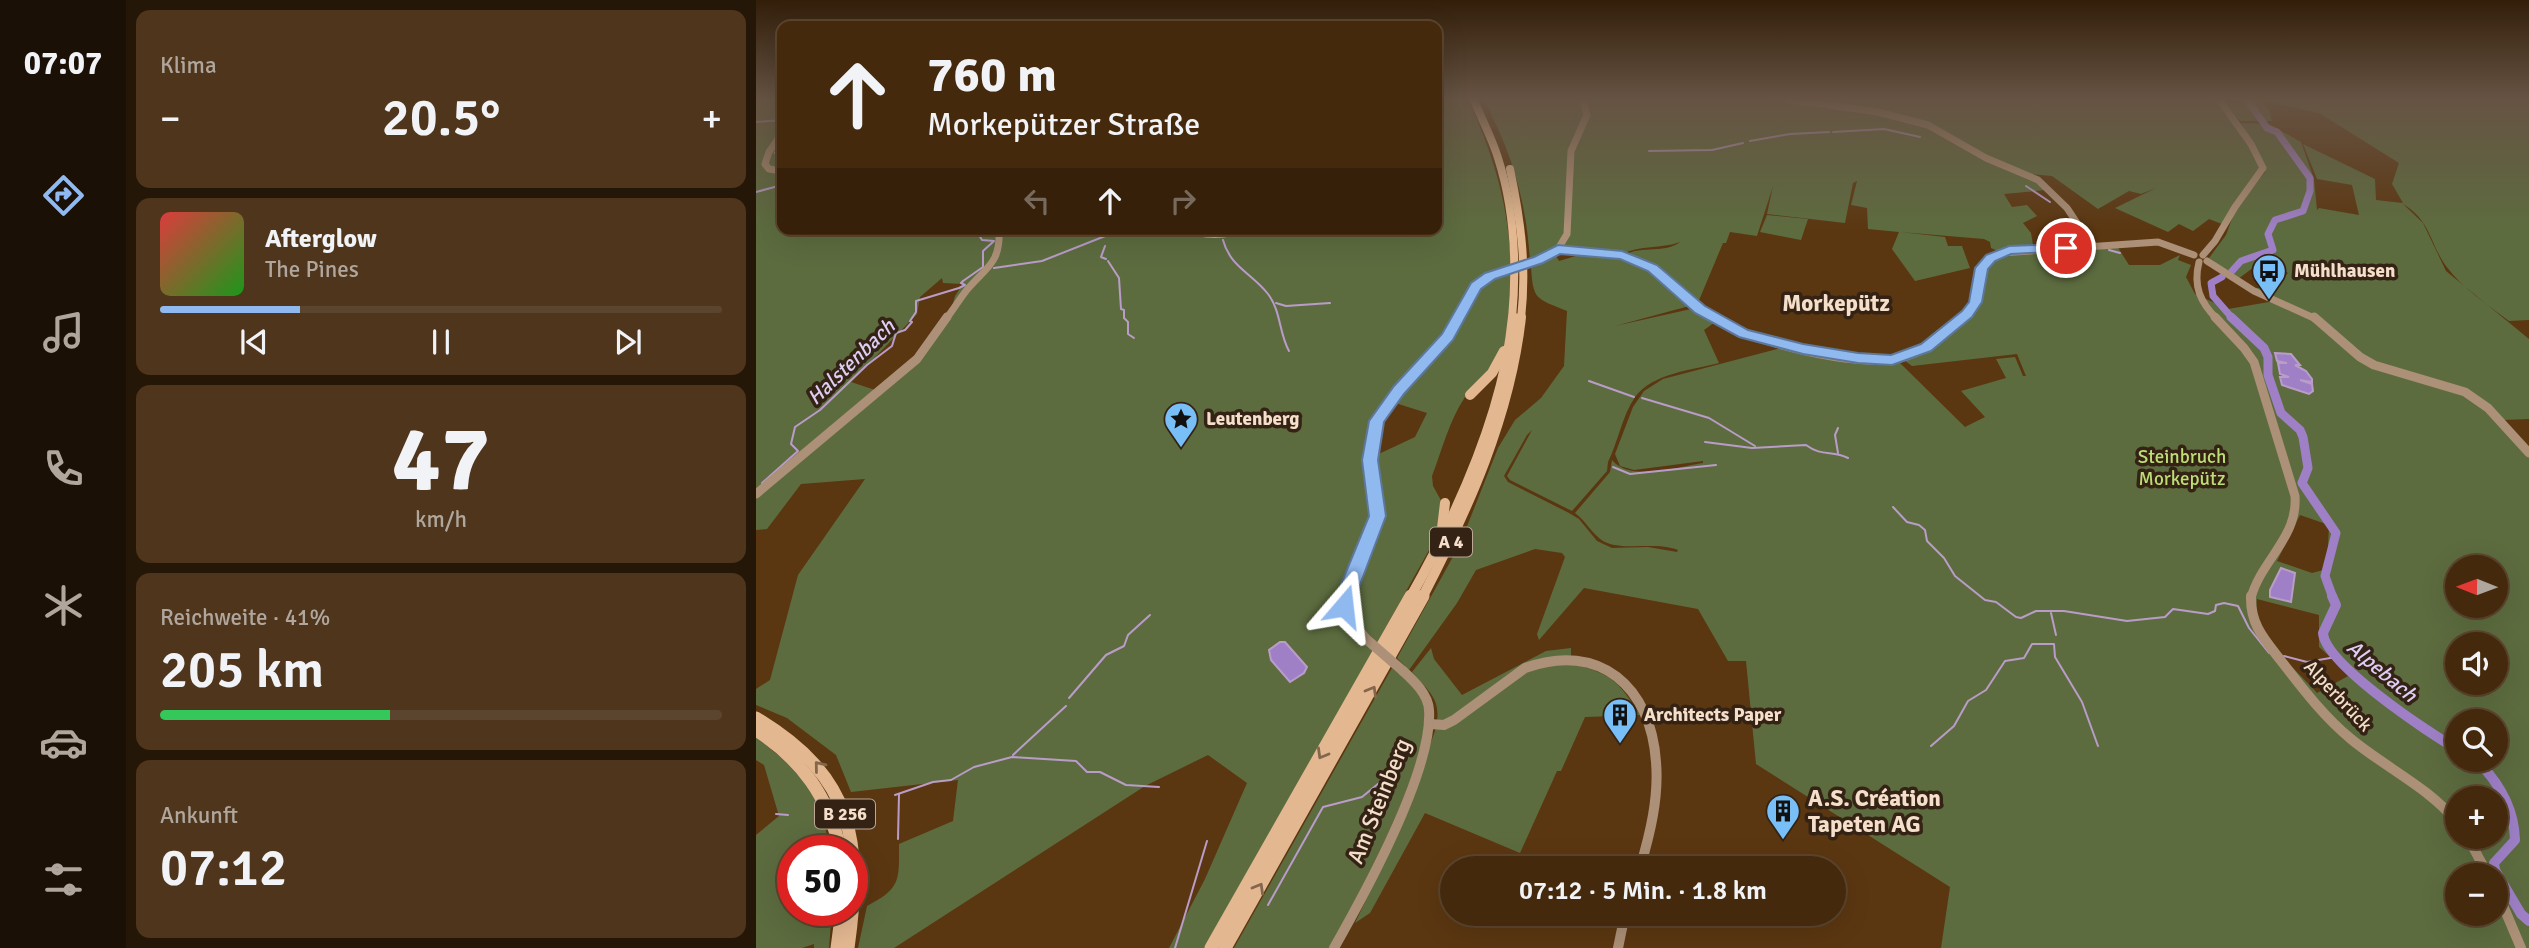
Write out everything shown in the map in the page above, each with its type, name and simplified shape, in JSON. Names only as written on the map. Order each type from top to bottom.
[{"type":"highway","name":"A 4","points":[[1212,948],[1430,561],[1458,504],[1498,398],[1510,344],[1517,259],[1515,226],[1500,159],[1493,142]]},
{"type":"highway","name":"A 4","points":[[1225,948],[1447,552],[1485,465],[1506,400],[1523,318],[1526,274],[1524,225],[1507,158],[1500,142]]},
{"type":"highway","points":[[1471,395],[1492,373],[1510,344]]},
{"type":"highway","points":[[1430,561],[1428,557],[1444,521],[1446,503]]},
{"type":"highway","name":"B 256","points":[[756,718],[789,737],[817,762],[842,804],[851,838],[855,877],[848,948]]},
{"type":"highway","name":"B 256","points":[[756,730],[787,750],[818,787],[837,835]]},
{"type":"highway","points":[[837,948],[840,926]]},
{"type":"street","points":[[776,142],[765,159],[765,168],[777,171]]},
{"type":"street","points":[[1365,638],[1348,618],[1344,606],[1346,594],[1377,516],[1370,460],[1376,421],[1399,390],[1448,337],[1475,286],[1490,276],[1539,260],[1558,249],[1564,242],[1568,229],[1574,142]]},
{"type":"street","points":[[1958,142],[1986,158],[2038,180],[2067,208],[2092,246]]},
{"type":"street","points":[[2201,258],[2218,240],[2239,200],[2262,173],[2260,158],[2249,142]]},
{"type":"street","points":[[756,494],[917,359],[967,290],[995,261],[1000,246],[999,235]]},
{"type":"street","points":[[1558,249],[1607,252],[1638,261],[1653,268],[1709,316],[1751,336],[1803,349],[1885,360],[1900,359],[1926,347],[1967,314],[1975,302],[1982,268],[1991,258],[2009,250],[2158,242],[2201,258],[2254,291],[2315,318],[2360,357],[2374,365],[2465,392],[2488,408],[2529,453]]},
{"type":"street","name":"Alperbrück","points":[[2201,258],[2194,275],[2198,295],[2208,310],[2244,346],[2256,366],[2297,505],[2291,529],[2267,565],[2249,600],[2249,611],[2256,629],[2334,723],[2445,810]]},
{"type":"street","name":"Am Steinberg","points":[[1334,948],[1387,845],[1422,757],[1430,724],[1426,699],[1403,671],[1365,638]]},
{"type":"street","points":[[1430,724],[1444,724],[1454,720],[1525,668],[1538,663],[1564,659],[1586,660],[1613,673],[1634,691],[1647,713],[1652,735],[1656,764],[1655,808],[1643,856]]},
{"type":"street","points":[[2508,917],[2521,948]]},
{"type":"street","points":[[1618,948],[1623,926]]},
{"type":"green space","points":[[756,142],[777,142],[777,235],[1442,235],[1442,142],[1486,142],[1488,147],[1507,220],[1511,272],[1509,319],[1502,352],[1459,406],[1432,476],[1433,486],[1443,504],[1442,527],[1206,948],[1169,948],[1205,879],[1247,783],[1208,755],[1145,786],[894,948],[858,948],[863,926],[868,926],[868,905],[886,894],[896,882],[899,844],[953,821],[958,780],[851,792],[836,755],[787,718],[756,705],[756,689],[770,680],[798,575],[865,479],[801,484],[767,529],[756,530],[756,497],[885,391],[948,322],[955,296],[963,284],[943,283],[942,278],[920,297],[917,314],[851,382],[878,391],[756,489]],"holes":[[[1389,401],[1427,413],[1415,437],[1368,459],[1374,419]]]},
{"type":"green space","points":[[1504,142],[2247,142],[2257,156],[2261,170],[2222,224],[2209,219],[2193,231],[2179,224],[2168,232],[2115,208],[2156,188],[2141,194],[2129,191],[2098,209],[2052,176],[2029,174],[2027,175],[2046,190],[2004,194],[2012,207],[2027,205],[2037,216],[2023,223],[2031,233],[2033,245],[1998,251],[1991,248],[1990,242],[1984,239],[1900,232],[1945,237],[1948,246],[1962,246],[1970,268],[1915,281],[1892,249],[1899,232],[1868,229],[1867,208],[1851,205],[1857,181],[1853,183],[1845,223],[1767,214],[1773,186],[1757,236],[1730,232],[1697,305],[1653,267],[1625,255],[1639,250],[1667,248],[1680,242],[1636,249],[1622,254],[1554,248],[1530,261],[1525,217]]},
{"type":"green space","points":[[2252,142],[2301,142],[2314,179],[2317,210],[2319,208],[2359,215],[2352,185],[2317,179],[2303,144],[2375,179],[2376,200],[2403,203],[2392,184],[2399,163],[2366,142],[2529,142],[2529,320],[2509,321],[2487,304],[2529,339],[2529,419],[2503,420],[2491,406],[2372,362],[2312,314],[2254,288],[2274,288],[2288,273],[2266,258],[2238,279],[2209,258],[2226,235],[2242,201],[2265,172]],"holes":[[[2424,225],[2446,266],[2465,286],[2446,271]]]},
{"type":"green space","points":[[1767,215],[1808,219],[1801,240],[1760,232]]},
{"type":"green space","name":"Steinbruch Morkepütz","points":[[2117,246],[2129,265],[2160,265],[2180,255],[2178,260],[2191,265],[2186,277],[2195,294],[2228,309],[2275,301],[2307,315],[2359,358],[2471,396],[2529,455],[2529,948],[1941,948],[1950,887],[1756,764],[1746,661],[1728,661],[1698,609],[1584,588],[1539,640],[1537,634],[1565,557],[1562,553],[1535,549],[1476,570],[1457,603],[1409,670],[1397,658],[1460,544],[1498,448],[1515,420],[1541,398],[1564,366],[1567,311],[1538,297],[1533,286],[1531,266],[1556,256],[1559,261],[1586,253],[1620,256],[1652,269],[1693,305],[1615,326],[1691,309],[1699,309],[1715,322],[1704,330],[1719,363],[1662,378],[1635,397],[1608,462],[1607,471],[1572,511],[1507,476],[1532,430],[1504,476],[1508,482],[1579,519],[1597,541],[1612,548],[1648,547],[1677,552],[1678,550],[1669,547],[1620,546],[1603,541],[1575,513],[1610,472],[1612,460],[1620,467],[1642,472],[1703,463],[1634,470],[1620,466],[1615,454],[1633,407],[1644,391],[1663,379],[1785,347],[1899,362],[1965,427],[1985,417],[1961,391],[2006,378],[1996,359],[2015,357],[2023,376],[2026,376],[2017,354],[1912,366],[1904,360],[1946,336],[1973,312],[1981,290],[1984,268],[2002,254]],"holes":[[[2300,515],[2329,525],[2327,569],[2312,573],[2277,561]],[[2257,599],[2319,615],[2319,647],[2350,675],[2317,693],[2268,638],[2257,612]]]},
{"type":"green space","points":[[1431,648],[1434,659],[1462,695],[1546,651],[1571,648],[1571,663],[1596,671],[1612,680],[1626,694],[1640,715],[1585,717],[1520,853],[1425,813],[1370,913],[1355,923],[1398,833],[1435,731],[1437,712],[1434,698],[1412,672]]},
{"type":"green space","points":[[1392,668],[1414,688],[1423,704],[1424,727],[1418,757],[1391,827],[1330,948],[1234,948]]},
{"type":"green space","points":[[756,737],[801,774],[822,806],[827,835],[777,835],[777,926],[831,926],[829,948],[814,948],[814,944],[802,948],[756,948],[756,835],[779,816],[764,765],[756,760]]},
{"type":"shaded area","points":[[2275,353],[2291,354],[2300,365],[2295,365],[2306,371],[2312,382],[2300,380],[2312,384],[2313,391],[2309,394],[2282,385],[2280,377],[2289,377],[2280,374],[2278,363],[2287,363],[2277,361]]},
{"type":"shaded area","points":[[2281,568],[2295,573],[2291,602],[2270,597],[2270,590]]},
{"type":"shaded area","points":[[1280,642],[1285,642],[1307,667],[1304,673],[1290,682],[1271,660],[1269,650]]},
{"type":"waterway","name":"Alpebach","points":[[2232,271],[2241,261],[2273,250],[2268,234],[2275,220],[2303,211],[2310,191],[2310,178],[2284,142]]},
{"type":"waterway","points":[[1649,151],[1712,150],[1743,143]]},
{"type":"waterway","points":[[777,150],[777,154]]},
{"type":"waterway","points":[[756,192],[777,186]]},
{"type":"waterway","points":[[2026,186],[2050,202]]},
{"type":"waterway","points":[[979,235],[982,240],[994,241],[983,251],[983,266]]},
{"type":"waterway","points":[[994,268],[1042,261],[1108,235]]},
{"type":"waterway","points":[[1198,235],[1234,235]]},
{"type":"waterway","points":[[1223,240],[1231,257],[1268,294],[1278,315],[1289,351]]},
{"type":"waterway","points":[[1105,246],[1101,257],[1106,259]]},
{"type":"waterway","points":[[2109,250],[2120,253]]},
{"type":"waterway","points":[[1108,261],[1119,278],[1121,309],[1124,310],[1124,318],[1128,322],[1128,334],[1134,338]]},
{"type":"waterway","name":"Halstenbach","points":[[762,483],[798,451],[791,444],[795,427],[820,410],[867,365],[892,346],[896,333],[905,330],[912,322],[910,321],[916,312],[916,301],[965,285],[961,283],[983,267]]},
{"type":"waterway","name":"Alpebach","points":[[2222,277],[2211,283],[2213,296],[2232,318]]},
{"type":"waterway","points":[[1276,303],[1286,306],[1330,303]]},
{"type":"waterway","name":"Alpebach","points":[[2232,318],[2264,348],[2268,357],[2268,375],[2281,413],[2300,430],[2303,437],[2308,468],[2302,483],[2336,533],[2325,576],[2333,598]]},
{"type":"waterway","points":[[1589,381],[1634,397]]},
{"type":"waterway","points":[[1642,398],[1709,418],[1755,446]]},
{"type":"waterway","points":[[1838,428],[1835,435],[1838,453]]},
{"type":"waterway","points":[[1705,442],[1752,448],[1806,445],[1817,451],[1848,458]]},
{"type":"waterway","points":[[1613,467],[1630,474],[1716,465]]},
{"type":"waterway","points":[[1893,507],[1907,522],[1919,525],[1925,530],[1927,541],[1944,558],[1955,576],[1985,600],[1996,602],[2016,617],[2021,618],[2036,611],[2064,611],[2127,621],[2165,617],[2173,609],[2208,614],[2215,611],[2216,605],[2224,603],[2238,606],[2249,628],[2269,653]]},
{"type":"waterway","name":"Alpebach","points":[[2332,596],[2336,605],[2323,633],[2328,646],[2341,662],[2380,697],[2445,741]]},
{"type":"waterway","points":[[2051,613],[2056,635]]},
{"type":"waterway","points":[[1069,698],[1106,655],[1124,646],[1128,635],[1150,615]]},
{"type":"waterway","points":[[1931,746],[1954,726],[1968,701],[1986,690],[2005,661],[2024,658],[2032,644],[2054,644],[2055,657],[2082,702],[2098,746]]},
{"type":"waterway","points":[[2284,656],[2307,662],[2336,657]]},
{"type":"waterway","points":[[1013,755],[1066,706]]},
{"type":"waterway","points":[[895,795],[933,782],[951,780],[974,767],[1012,757],[1076,761],[1087,772],[1100,772],[1126,785],[1159,787]]},
{"type":"waterway","points":[[1268,905],[1323,807],[1362,797],[1395,770]]},
{"type":"waterway","name":"Alpebach","points":[[2487,772],[2504,796],[2512,817],[2515,840],[2494,863],[2495,870],[2521,914],[2529,921]]},
{"type":"waterway","points":[[898,839],[899,794]]},
{"type":"waterway","points":[[776,814],[788,815]]},
{"type":"waterway","points":[[1175,948],[1207,841]]},
{"type":"place","name":"Mühlhausen","points":[[2269,301]]},
{"type":"place","name":"Leutenberg","points":[[1181,449]]},
{"type":"place","name":"Architects Paper","points":[[1620,745]]},
{"type":"place","name":"A.S. Création Tapeten AG","points":[[1783,841]]},
{"type":"district","name":"Morkepütz","points":[[1836,303]]},
{"type":"route","points":[[1344,606],[1346,594],[1375,527],[1377,516],[1377,499],[1370,460],[1376,421],[1399,390],[1448,337],[1475,286],[1490,276],[1539,260],[1558,249],[1622,255],[1653,268],[1700,310],[1718,322],[1744,333],[1769,342],[1803,349],[1858,358],[1892,360],[1926,347],[1967,314],[1975,302],[1982,268],[1991,258],[2009,250],[2066,248]]}]
